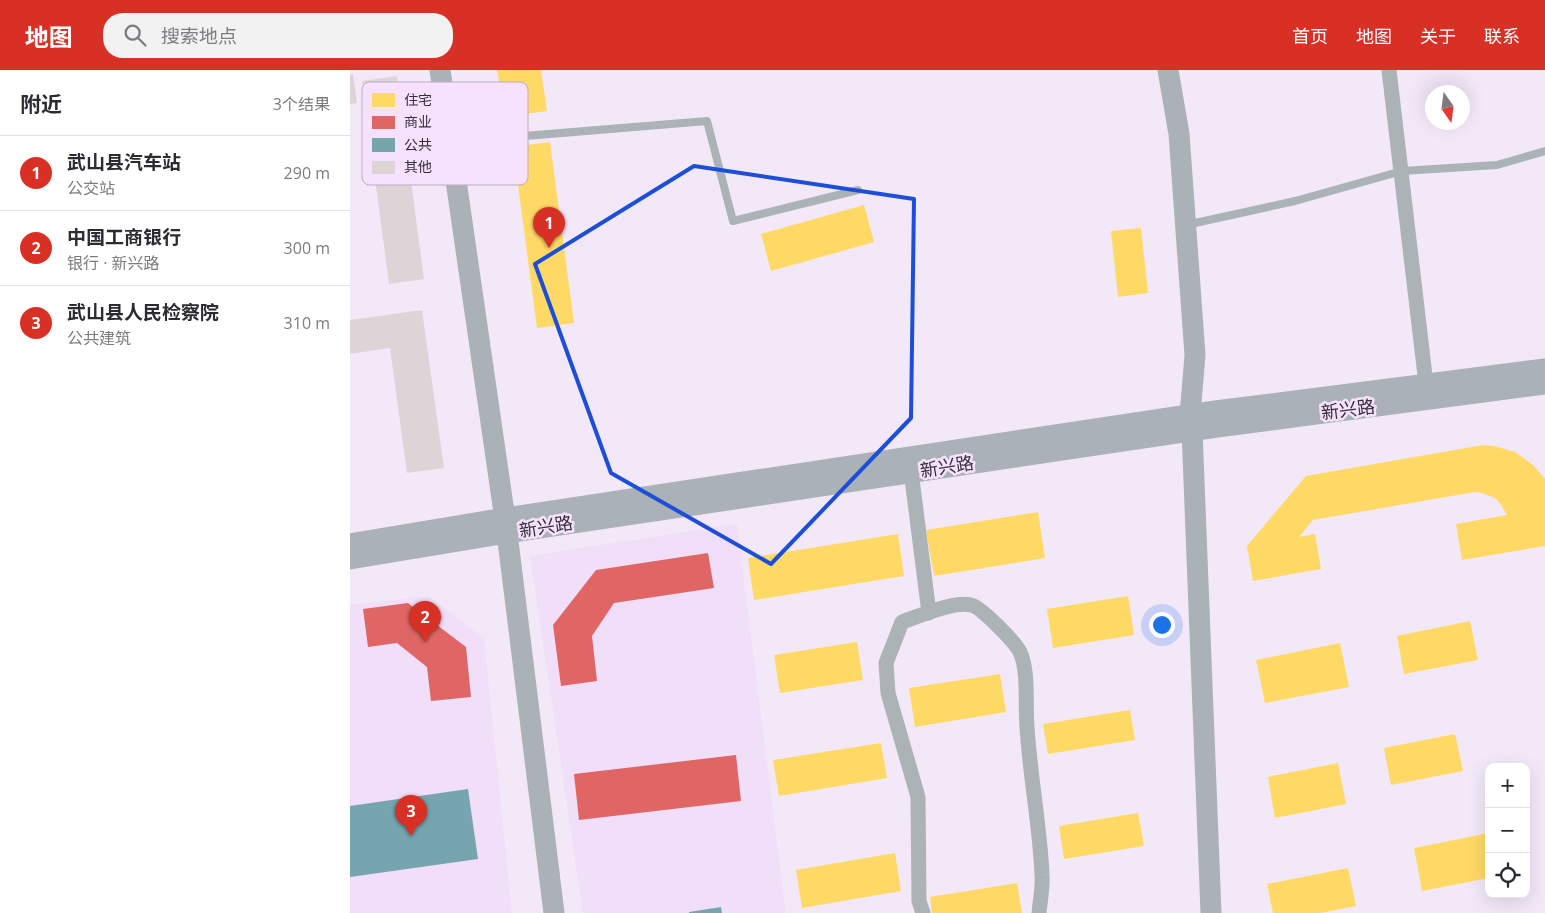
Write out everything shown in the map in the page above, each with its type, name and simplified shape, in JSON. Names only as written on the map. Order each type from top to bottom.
[{"type":"main road","points":[[1168,70],[1179,134],[1195,355],[1191,423],[1211,913]]},
{"type":"main road","points":[[456,185],[506,526],[554,913]]},
{"type":"main road","name":"新兴路","points":[[350,544],[506,526],[1191,423],[1426,384],[1545,369]]},
{"type":"main road","name":"新兴路","points":[[1191,423],[1545,384]]},
{"type":"main road","name":"新兴路","points":[[350,559],[506,526]]},
{"type":"street","points":[[1389,70],[1426,384]]},
{"type":"street","points":[[910,465],[929,612]]},
{"type":"street","points":[[923,913],[919,901],[918,797],[888,693],[886,663],[902,622],[929,612],[962,604],[973,605],[986,615],[1020,651],[1026,677],[1027,728],[1042,876],[1039,913]]},
{"type":"lane","points":[[528,136],[707,121],[733,222],[858,190]]},
{"type":"lane","points":[[1186,225],[1295,201],[1402,171],[1496,165],[1545,151]]},
{"type":"highlighted area","points":[[694,166],[914,199],[911,418],[771,564],[611,473],[535,264]]},
{"type":"shaded area","points":[[737,524],[786,913],[583,913],[530,556]]},
{"type":"shaded area","points":[[428,596],[484,638],[512,913],[350,913],[350,605]]},
{"type":"building: 住宅","points":[[497,70],[541,70],[547,111],[528,114],[528,82],[499,82]]},
{"type":"building: 住宅","points":[[550,142],[574,323],[537,328],[518,185],[528,185],[528,145]]},
{"type":"building: 住宅","points":[[864,205],[874,242],[771,271],[761,234]]},
{"type":"building: 住宅","points":[[1141,228],[1148,293],[1118,297],[1111,231]]},
{"type":"building: 住宅","points":[[1483,445],[1515,452],[1533,465],[1545,479],[1545,546],[1462,560],[1456,524],[1507,515],[1495,498],[1475,492],[1313,520],[1299,537],[1315,534],[1321,569],[1253,581],[1247,546],[1306,476]]},
{"type":"building: 住宅","points":[[1038,512],[1045,558],[934,576],[926,530]]},
{"type":"building: 住宅","points":[[898,534],[904,576],[754,600],[748,558]]},
{"type":"building: 住宅","points":[[1128,596],[1134,635],[1053,648],[1047,609]]},
{"type":"building: 住宅","points":[[1470,621],[1478,660],[1404,674],[1397,636]]},
{"type":"building: 住宅","points":[[857,642],[863,680],[780,693],[774,655]]},
{"type":"building: 住宅","points":[[1340,643],[1349,687],[1265,703],[1256,660]]},
{"type":"building: 住宅","points":[[1000,674],[1006,712],[915,727],[909,688]]},
{"type":"building: 住宅","points":[[1130,710],[1135,740],[1048,754],[1043,724]]},
{"type":"building: 住宅","points":[[1455,734],[1463,771],[1391,785],[1384,748]]},
{"type":"building: 住宅","points":[[881,743],[887,778],[779,796],[773,760]]},
{"type":"building: 住宅","points":[[1338,763],[1346,804],[1275,818],[1268,777]]},
{"type":"building: 住宅","points":[[1138,813],[1144,846],[1064,859],[1059,826]]},
{"type":"building: 住宅","points":[[1485,834],[1485,879],[1422,891],[1414,848]]},
{"type":"building: 住宅","points":[[895,853],[901,891],[802,908],[796,870]]},
{"type":"building: 住宅","points":[[1348,868],[1356,906],[1320,913],[1273,913],[1267,884]]},
{"type":"building: 住宅","points":[[1017,883],[1022,913],[932,913],[930,897]]},
{"type":"building: 商业","points":[[708,553],[714,588],[614,603],[592,636],[597,681],[561,686],[553,625],[596,570]]},
{"type":"building: 商业","points":[[408,603],[466,647],[471,697],[431,701],[427,667],[397,643],[368,647],[363,609]]},
{"type":"building: 商业","points":[[736,755],[741,801],[579,820],[574,774]]},
{"type":"building: 公共","points":[[468,789],[478,859],[350,877],[350,806]]},
{"type":"building: 公共","points":[[721,907],[722,913],[689,913],[689,912]]},
{"type":"building: 其他","points":[[353,74],[357,103],[350,104],[350,75]]},
{"type":"building: 其他","points":[[397,76],[398,82],[362,82]]},
{"type":"building: 其他","points":[[376,185],[411,185],[424,279],[389,284]]},
{"type":"building: 其他","points":[[422,310],[444,468],[407,473],[390,348],[350,354],[350,320]]},
{"type":"place","name":"武山县汽车站","points":[[549,248]]},
{"type":"place","name":"中国工商银行","points":[[425,642]]},
{"type":"place","name":"武山县人民检察院","points":[[411,836]]}]
